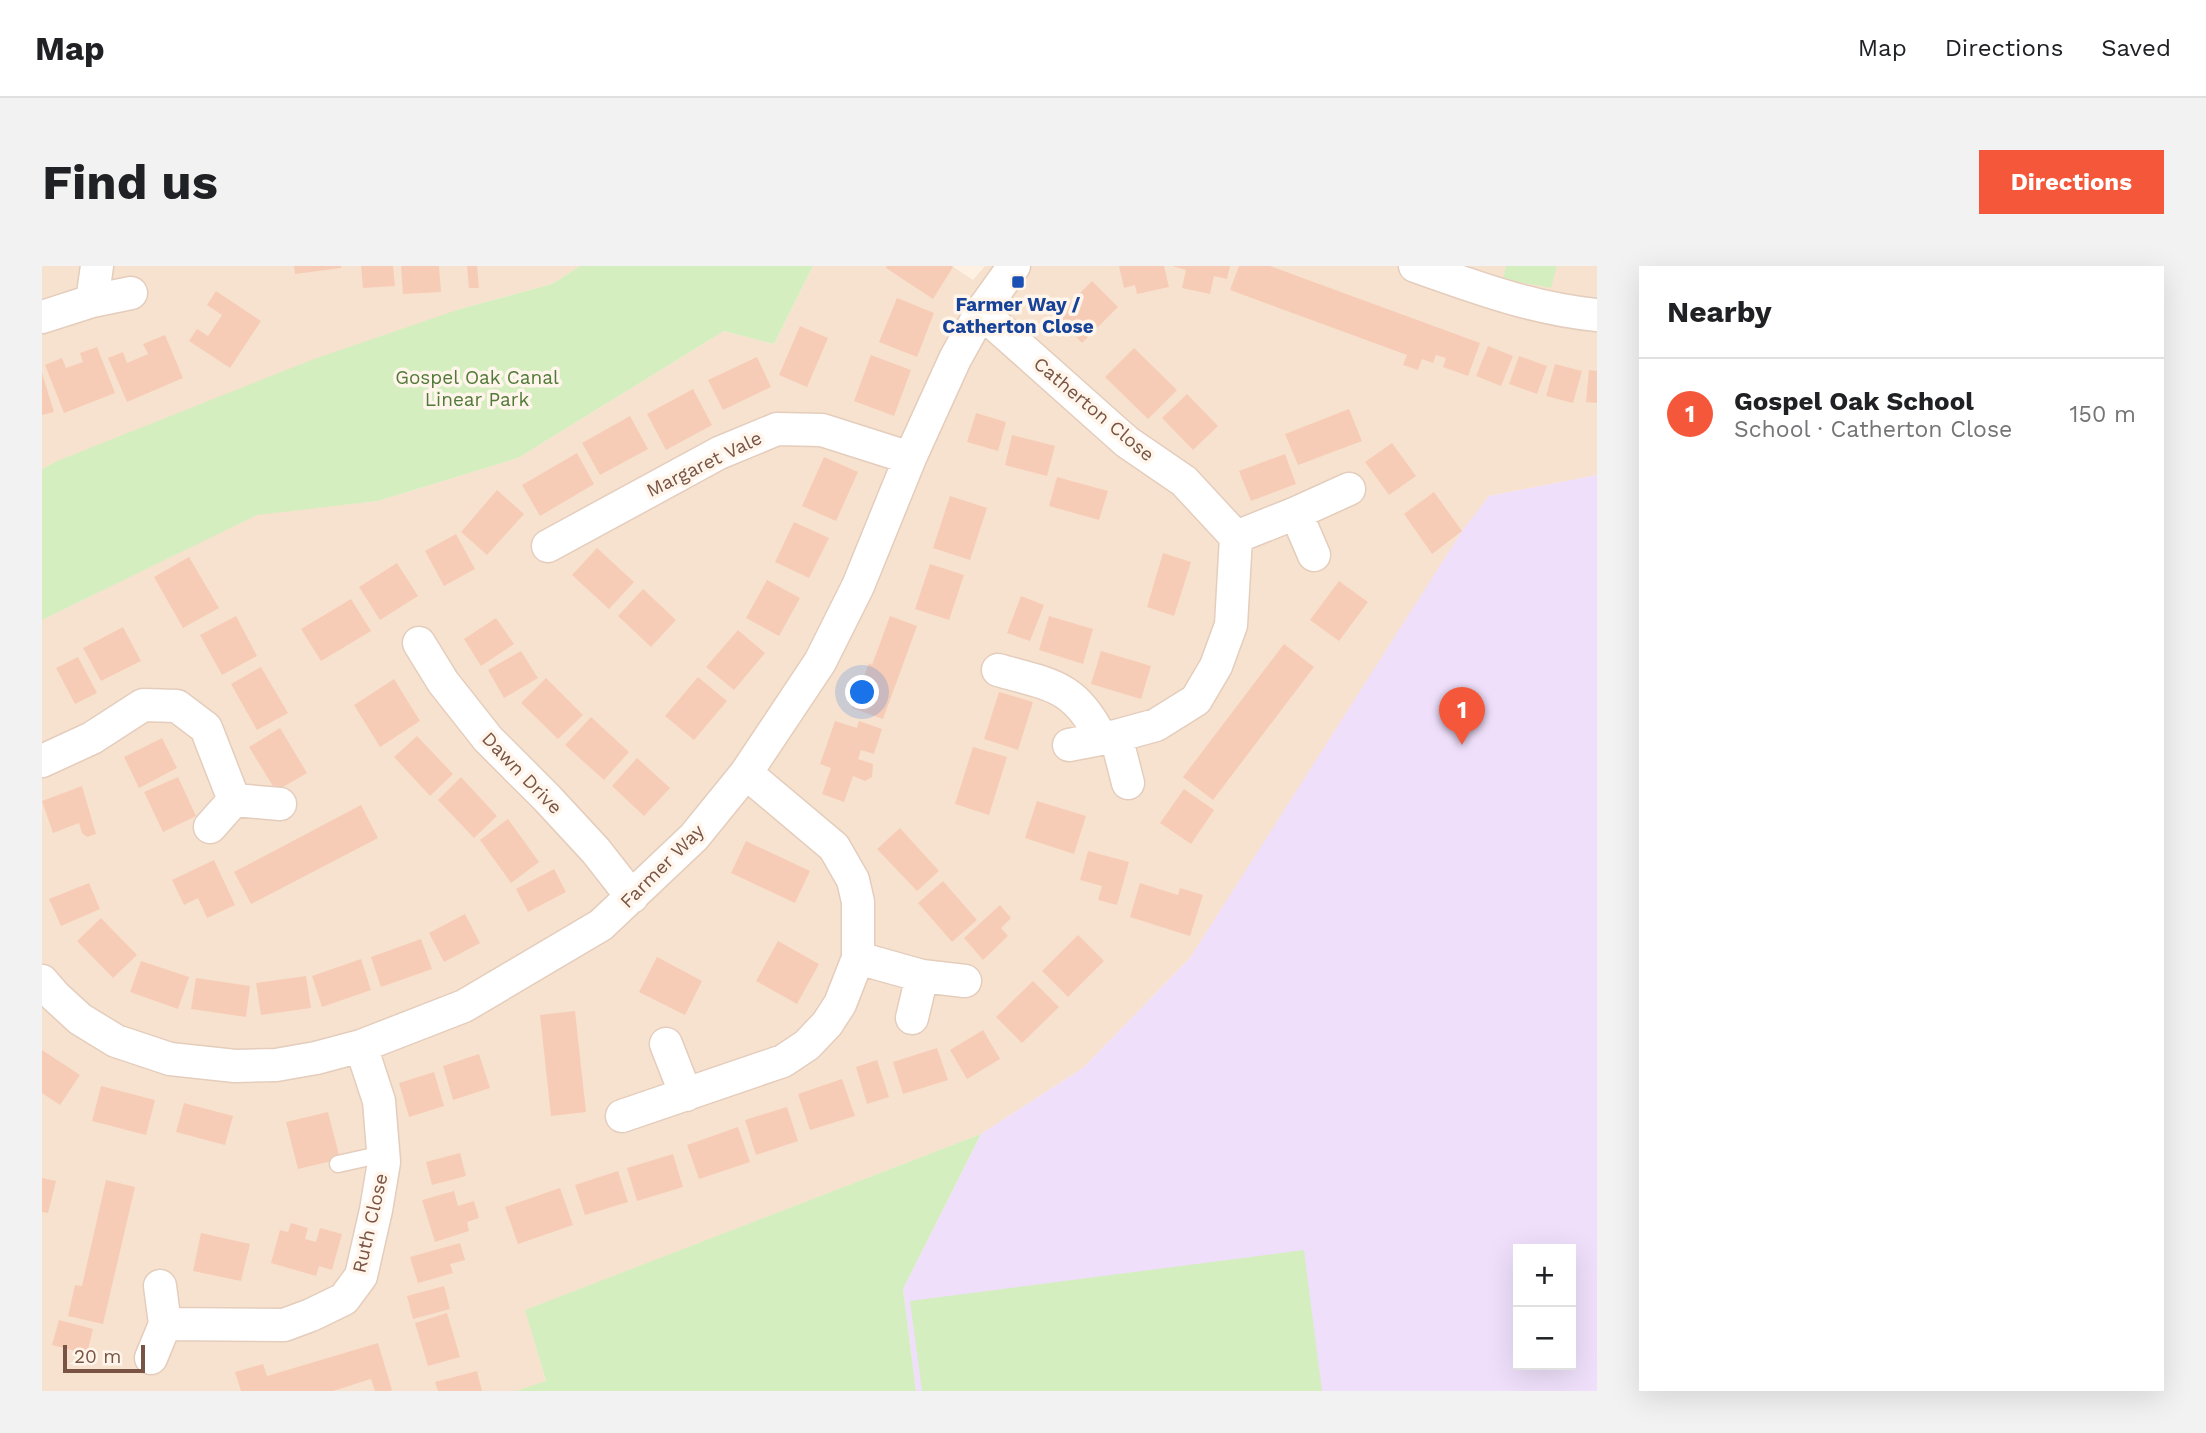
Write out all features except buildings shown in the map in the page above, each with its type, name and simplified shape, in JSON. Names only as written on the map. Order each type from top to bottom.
[{"type":"street","points":[[92,301],[97,266]]},
{"type":"street","name":"Farmer Way","points":[[42,981],[80,1019],[116,1041],[170,1059],[235,1066],[276,1065],[361,1046],[464,1006],[601,925],[694,837],[746,773],[820,662],[858,586],[910,458],[955,359],[981,312],[1014,266]]},
{"type":"street","points":[[1415,266],[1526,303],[1597,315]]},
{"type":"street","points":[[42,317],[92,301],[131,293]]},
{"type":"street","name":"Catherton Close","points":[[981,312],[1128,442],[1184,481],[1236,537]]},
{"type":"street","name":"Margaret Vale","points":[[548,546],[719,453],[777,429],[822,430],[910,458]]},
{"type":"street","points":[[1069,745],[1156,725],[1196,700],[1216,666],[1231,625],[1236,537],[1349,489]]},
{"type":"street","points":[[1296,513],[1314,555]]},
{"type":"street","name":"Dawn Drive","points":[[419,643],[443,682],[488,739],[596,851],[632,897]]},
{"type":"street","points":[[998,670],[1054,686],[1080,703],[1109,737],[1128,783]]},
{"type":"street","points":[[42,761],[92,738],[142,705],[177,706],[206,728],[234,800]]},
{"type":"street","points":[[622,1116],[783,1061],[807,1045],[827,1024],[840,1004],[858,958],[859,902],[853,880],[834,847],[746,773]]},
{"type":"street","points":[[234,800],[280,804]]},
{"type":"street","points":[[210,827],[234,800]]},
{"type":"street","points":[[858,958],[922,976],[965,981]]},
{"type":"street","points":[[912,1018],[922,976]]},
{"type":"street","points":[[666,1044],[686,1095]]},
{"type":"street","name":"Ruth Close","points":[[165,1324],[284,1325],[344,1299],[361,1276],[384,1162],[379,1101],[361,1046]]},
{"type":"street","points":[[151,1358],[165,1324],[160,1286]]},
{"type":"lane","points":[[338,1164],[383,1154]]},
{"type":"shaded area","points":[[42,266],[580,266],[552,284],[460,309],[57,461],[42,469]]},
{"type":"shaded area","points":[[813,266],[952,266],[973,280],[985,266],[1597,266],[1597,475],[1489,496],[1190,958],[1083,1068],[981,1134],[526,1310],[546,1382],[516,1391],[42,1391],[42,620],[257,514],[378,501],[518,458],[724,331],[774,344]]},
{"type":"shaded area","points":[[1597,475],[1597,1391],[916,1391],[903,1289],[981,1134],[1083,1068],[1190,958],[1462,531],[1489,496]]},
{"type":"green space","name":"Gospel Oak Canal Linear Park","points":[[580,266],[813,266],[774,344],[724,331],[518,458],[378,501],[257,515],[42,620],[42,469],[314,359],[460,309],[552,284]]},
{"type":"green space","points":[[1506,266],[1557,266],[1551,288],[1503,279]]},
{"type":"green space","points":[[981,1134],[903,1289],[916,1391],[516,1391],[546,1381],[525,1310]]},
{"type":"green space","points":[[1304,1250],[1322,1391],[922,1391],[910,1301]]},
{"type":"place","name":"Farmer Way / Catherton Close","points":[[1018,282]]},
{"type":"place","name":"Gospel Oak School","points":[[1462,745]]}]
